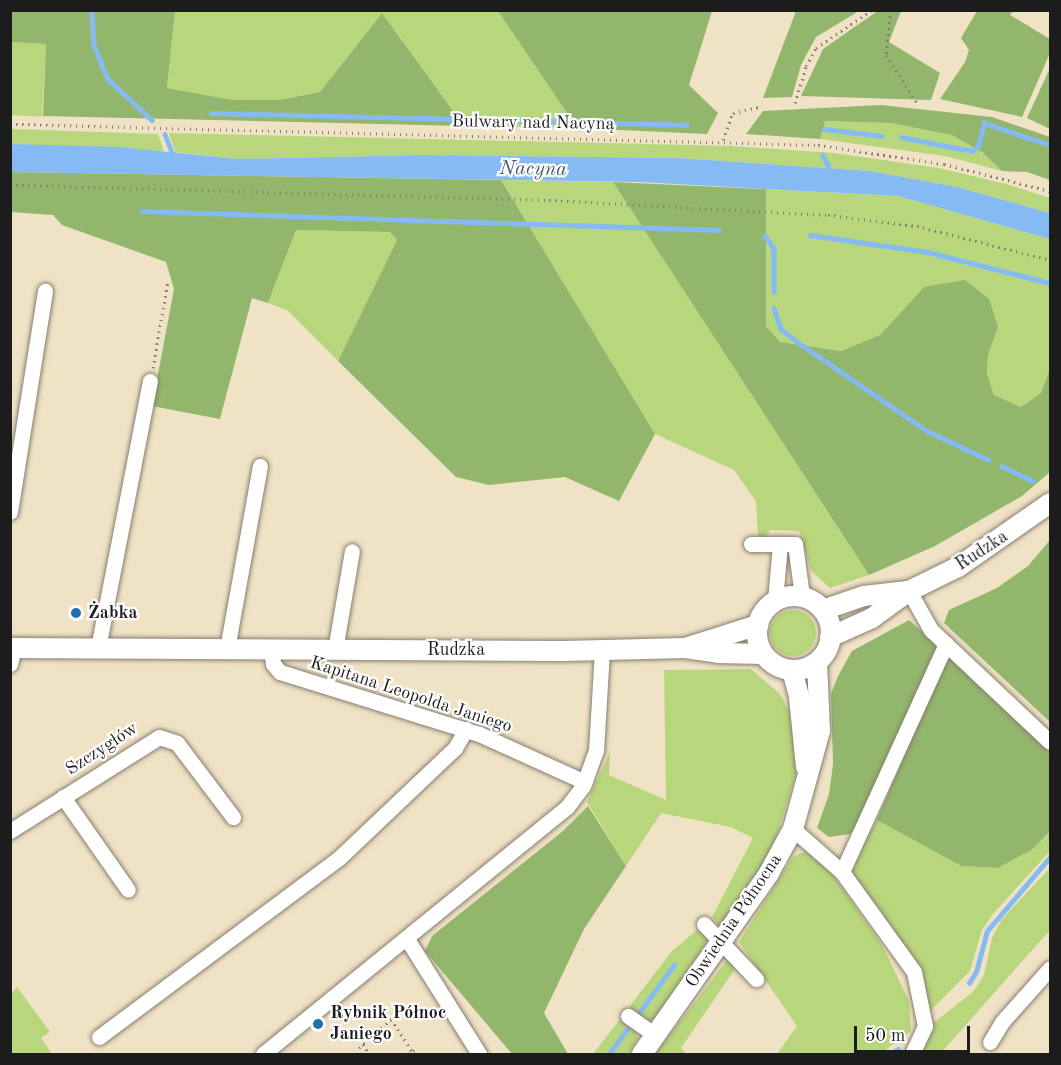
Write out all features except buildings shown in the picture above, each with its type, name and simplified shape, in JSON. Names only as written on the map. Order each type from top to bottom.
[{"type":"main road","name":"Rudzka","points":[[830,637],[872,618],[909,591],[958,567],[1050,503]]},
{"type":"main road","name":"Rudzka","points":[[823,610],[864,596],[909,591]]},
{"type":"main road","points":[[802,596],[823,610],[830,637],[816,662],[792,670],[776,665],[764,654],[758,640],[758,625],[764,611],[775,601],[802,596]]},
{"type":"main road","name":"Rudzka","points":[[685,648],[758,625]]},
{"type":"main road","name":"Rudzka","points":[[12,653],[98,648],[602,651],[685,648],[718,653],[764,654]]},
{"type":"main road","name":"Obwiednia Północna","points":[[642,1054],[769,873],[793,829],[820,731],[816,662]]},
{"type":"main road","name":"Obwiednia Północna","points":[[792,670],[799,697],[808,779]]},
{"type":"street","points":[[10,512],[45,291]]},
{"type":"street","points":[[98,648],[150,381]]},
{"type":"street","points":[[227,649],[260,466]]},
{"type":"street","points":[[752,544],[795,544],[802,596]]},
{"type":"street","points":[[775,601],[780,544]]},
{"type":"street","points":[[335,650],[352,551]]},
{"type":"street","points":[[909,591],[931,630],[1050,742]]},
{"type":"street","points":[[843,872],[945,644]]},
{"type":"street","name":"Kapitana Leopolda Janiego","points":[[271,649],[273,664],[280,672],[466,729],[585,782]]},
{"type":"street","points":[[263,1054],[550,823],[585,782],[597,742],[602,651]]},
{"type":"street","points":[[99,1037],[339,858],[455,748],[466,729]]},
{"type":"street","name":"Szczygłów","points":[[10,831],[151,739],[165,737],[177,743],[233,817]]},
{"type":"street","name":"Szczygłów","points":[[63,798],[128,890]]},
{"type":"street","points":[[793,829],[816,845],[843,872],[914,972],[925,1026],[912,1054]]},
{"type":"street","points":[[704,924],[722,940],[756,979]]},
{"type":"street","points":[[407,939],[479,1054]]},
{"type":"street","points":[[990,1042],[1002,1022],[1050,968]]},
{"type":"street","points":[[628,1016],[655,1035]]},
{"type":"path","points":[[795,103],[806,66],[816,48],[872,10]]},
{"type":"path","points":[[891,10],[886,55],[918,104]]},
{"type":"path","points":[[723,141],[733,113],[758,107]]},
{"type":"path","name":"Bulwary nad Nacyną","points":[[10,124],[818,145],[897,155],[1050,191]]},
{"type":"path","points":[[10,185],[530,199],[810,214],[917,226],[1050,260]]},
{"type":"path","points":[[150,381],[168,280]]},
{"type":"path","points":[[359,1048],[395,1016]]},
{"type":"path","points":[[391,1019],[414,1052],[408,1054]]},
{"type":"path","points":[[375,1033],[382,1042]]},
{"type":"path","points":[[363,1044],[369,1054]]},
{"type":"green space","points":[[11,10],[175,11],[167,88],[233,100],[279,100],[320,92],[382,13],[464,126],[43,116],[46,44],[11,42]]},
{"type":"green space","points":[[879,10],[901,11],[889,42],[940,73],[931,100],[801,96],[823,49]]},
{"type":"green space","points":[[175,11],[498,11],[577,128],[464,126],[382,13],[320,92],[279,100],[233,100],[167,88]]},
{"type":"green space","points":[[498,11],[712,11],[689,85],[718,113],[707,134],[577,128]]},
{"type":"green space","points":[[796,11],[859,11],[816,37],[801,65],[792,97],[763,98]]},
{"type":"green space","points":[[977,11],[1013,11],[1010,15],[1050,39],[1050,53],[1022,117],[940,99],[965,62],[969,50],[961,38]]},
{"type":"green space","points":[[11,42],[46,44],[42,117],[10,115]]},
{"type":"green space","points":[[1050,68],[1050,129],[1027,118]]},
{"type":"green space","points":[[881,105],[992,117],[1050,137],[1050,180],[1027,172],[1002,171],[982,152],[952,135],[891,123],[825,121],[820,139],[746,134],[763,111]]},
{"type":"green space","points":[[824,121],[891,123],[952,134],[982,152],[1002,171],[945,156],[820,139]]},
{"type":"green space","points":[[11,129],[158,134],[164,151],[11,144]]},
{"type":"green space","points":[[169,133],[731,146],[834,153],[939,168],[1006,184],[1050,198],[1050,213],[957,187],[870,171],[677,158],[422,155],[238,159],[175,152]]},
{"type":"green space","points":[[10,172],[501,180],[655,434],[619,501],[565,477],[489,485],[456,477],[338,361],[397,240],[390,232],[296,230],[268,303],[252,298],[220,419],[152,406],[174,289],[166,262],[62,225],[53,215],[11,212]]},
{"type":"green space","points":[[501,180],[613,182],[869,575],[830,588],[811,571],[799,531],[770,530],[766,537],[758,537],[756,501],[734,470],[655,434]]},
{"type":"green space","points":[[613,182],[766,189],[766,326],[780,342],[841,351],[880,335],[924,287],[965,280],[989,299],[998,327],[988,355],[987,374],[994,395],[1021,407],[1041,393],[1050,369],[1050,472],[1022,496],[935,546],[869,575]]},
{"type":"green space","points":[[766,189],[898,196],[1050,239],[1050,369],[1041,393],[1021,407],[994,395],[987,374],[988,355],[998,327],[924,287],[880,335],[841,351],[780,342],[766,326]]},
{"type":"green space","points":[[296,230],[390,232],[397,240],[338,361],[287,310],[268,303]]},
{"type":"green space","points":[[1050,540],[1050,722],[944,623],[949,610],[997,588],[1028,566]]},
{"type":"green space","points":[[793,610],[809,617],[816,633],[809,649],[793,656],[777,649],[770,633],[777,617]]},
{"type":"green space","points":[[909,620],[937,645],[867,810],[850,834],[829,837],[817,828],[829,794],[833,764],[831,694],[852,651]]},
{"type":"green space","points":[[947,655],[1050,751],[1050,831],[1033,849],[998,868],[961,866],[877,820]]},
{"type":"green space","points":[[751,669],[780,694],[788,709],[795,710],[796,774],[772,851],[720,926],[712,917],[753,838],[731,827],[661,813],[626,866],[587,802],[610,752],[609,775],[666,800],[664,670]]},
{"type":"green space","points":[[588,806],[626,866],[584,929],[544,1013],[568,1054],[512,1054],[425,951],[432,936],[563,831]]},
{"type":"green space","points":[[877,820],[961,866],[998,868],[1033,849],[1050,831],[1050,851],[993,914],[982,930],[970,971],[929,1012],[849,870]]},
{"type":"green space","points":[[808,850],[823,861],[882,945],[909,1001],[911,1031],[880,1054],[777,1054],[797,1026],[739,942],[793,857]]},
{"type":"green space","points":[[1050,868],[1050,930],[940,1054],[918,1054],[932,1024],[974,991],[984,975],[992,938],[1002,919]]},
{"type":"green space","points":[[697,930],[709,939],[657,1017],[649,1022],[629,1007],[672,951]]},
{"type":"green space","points":[[728,959],[737,966],[681,1048],[686,1054],[655,1054]]},
{"type":"green space","points":[[17,987],[50,1032],[41,1038],[52,1054],[11,1054],[11,994]]},
{"type":"green space","points":[[620,1019],[635,1029],[638,1038],[629,1054],[593,1054]]},
{"type":"water","name":"Nacyna","points":[[11,144],[120,147],[238,159],[422,155],[677,158],[870,171],[957,187],[1050,213],[1050,239],[898,196],[638,182],[11,172]]},
{"type":"waterway","points":[[92,10],[94,45],[108,79],[152,120]]},
{"type":"waterway","points":[[211,113],[687,125]]},
{"type":"waterway","points":[[901,137],[972,151],[978,146],[984,123],[1050,145]]},
{"type":"waterway","points":[[824,129],[882,136]]},
{"type":"waterway","points":[[165,134],[174,157]]},
{"type":"waterway","points":[[823,155],[831,172]]},
{"type":"waterway","points":[[142,211],[719,230]]},
{"type":"waterway","points":[[765,235],[774,249],[774,292]]},
{"type":"waterway","points":[[810,235],[928,252],[1050,283]]},
{"type":"waterway","points":[[774,308],[781,329],[799,343],[927,431],[989,460]]},
{"type":"waterway","points":[[1002,466],[1033,481]]},
{"type":"waterway","points":[[969,983],[976,972],[987,931],[1050,857]]},
{"type":"waterway","points":[[609,1054],[674,965]]},
{"type":"waterway","points":[[889,1054],[898,1049]]},
{"type":"place","name":"Żabka","points":[[76,613]]},
{"type":"place","name":"Rybnik Północ Janiego","points":[[318,1024]]}]
